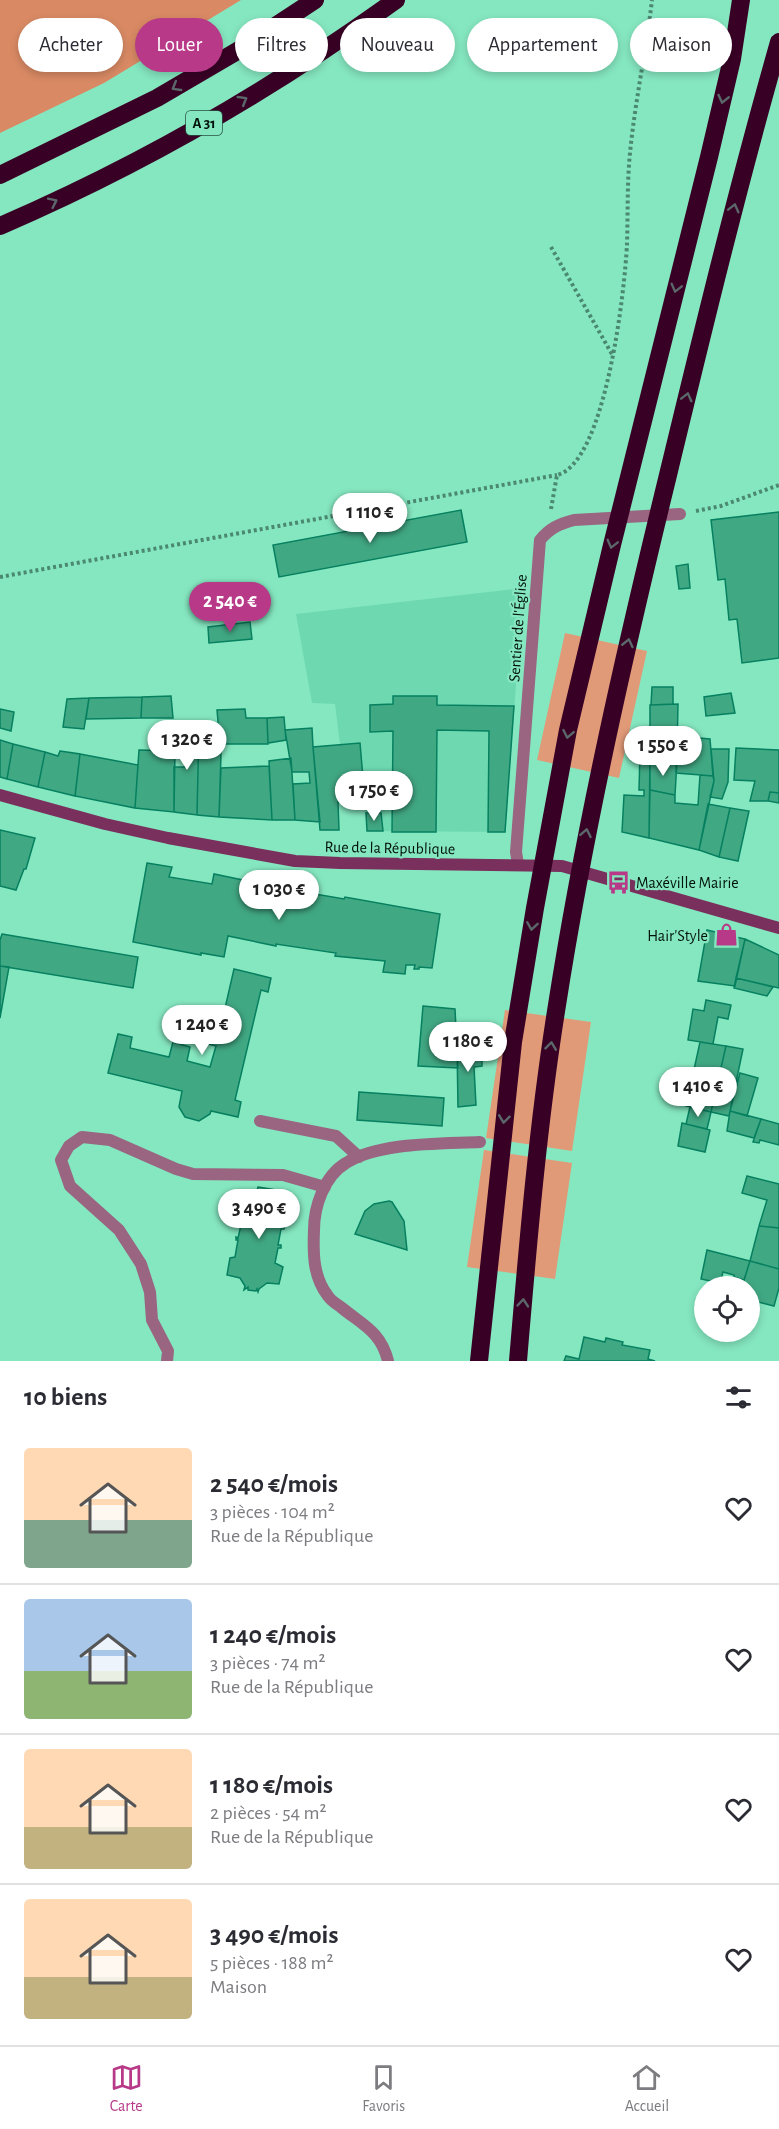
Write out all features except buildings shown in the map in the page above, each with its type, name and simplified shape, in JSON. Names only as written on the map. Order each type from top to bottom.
[{"type":"highway","points":[[0,175],[157,98],[239,50],[315,0]]},
{"type":"highway","name":"A 31","points":[[0,226],[111,175],[209,121],[286,75],[396,0]]},
{"type":"highway","points":[[479,1361],[513,1042],[568,730],[709,157],[732,59],[741,0]]},
{"type":"highway","points":[[518,1361],[537,1152],[556,1009],[586,834],[673,454],[745,163],[779,42]]},
{"type":"street","name":"Rue de la République","points":[[0,795],[105,824],[295,861],[562,866],[779,928]]},
{"type":"lane","points":[[548,531],[559,524],[574,520],[680,514]]},
{"type":"lane","name":"Sentier de l'Église","points":[[518,864],[517,841],[540,540],[548,531]]},
{"type":"lane","points":[[260,1121],[336,1136],[359,1157]]},
{"type":"lane","points":[[167,1361],[168,1351],[152,1320],[150,1292],[141,1264],[119,1230],[70,1186],[61,1160],[69,1146],[82,1137],[110,1140],[176,1169],[193,1174],[283,1175],[325,1187]]},
{"type":"lane","points":[[388,1361],[385,1346],[370,1328],[328,1297],[315,1271],[314,1219],[321,1194],[332,1176],[345,1163],[368,1153],[414,1145],[480,1142]]},
{"type":"path","points":[[0,577],[566,473],[582,454],[593,430],[613,356],[627,246],[627,181],[630,150],[652,0]]},
{"type":"path","points":[[551,247],[613,356]]},
{"type":"path","points":[[548,531],[557,475]]},
{"type":"path","points":[[680,514],[721,506],[779,485]]},
{"type":"shaded area","points":[[0,0],[241,0],[211,18],[135,18],[135,64],[123,71],[123,18],[18,18],[18,72],[122,72],[0,133]]},
{"type":"shaded area","points":[[514,589],[521,619],[505,832],[367,831],[360,744],[340,745],[335,704],[312,703],[296,614]]},
{"type":"shaded area","points":[[565,633],[647,651],[619,778],[537,760]]},
{"type":"shaded area","points":[[505,1010],[591,1022],[572,1151],[486,1138]]},
{"type":"shaded area","points":[[484,1150],[572,1163],[555,1279],[467,1267]]},
{"type":"place","name":"Maxéville Mairie","points":[[618,882]]},
{"type":"place","name":"Hair'Style","points":[[726,935]]}]
